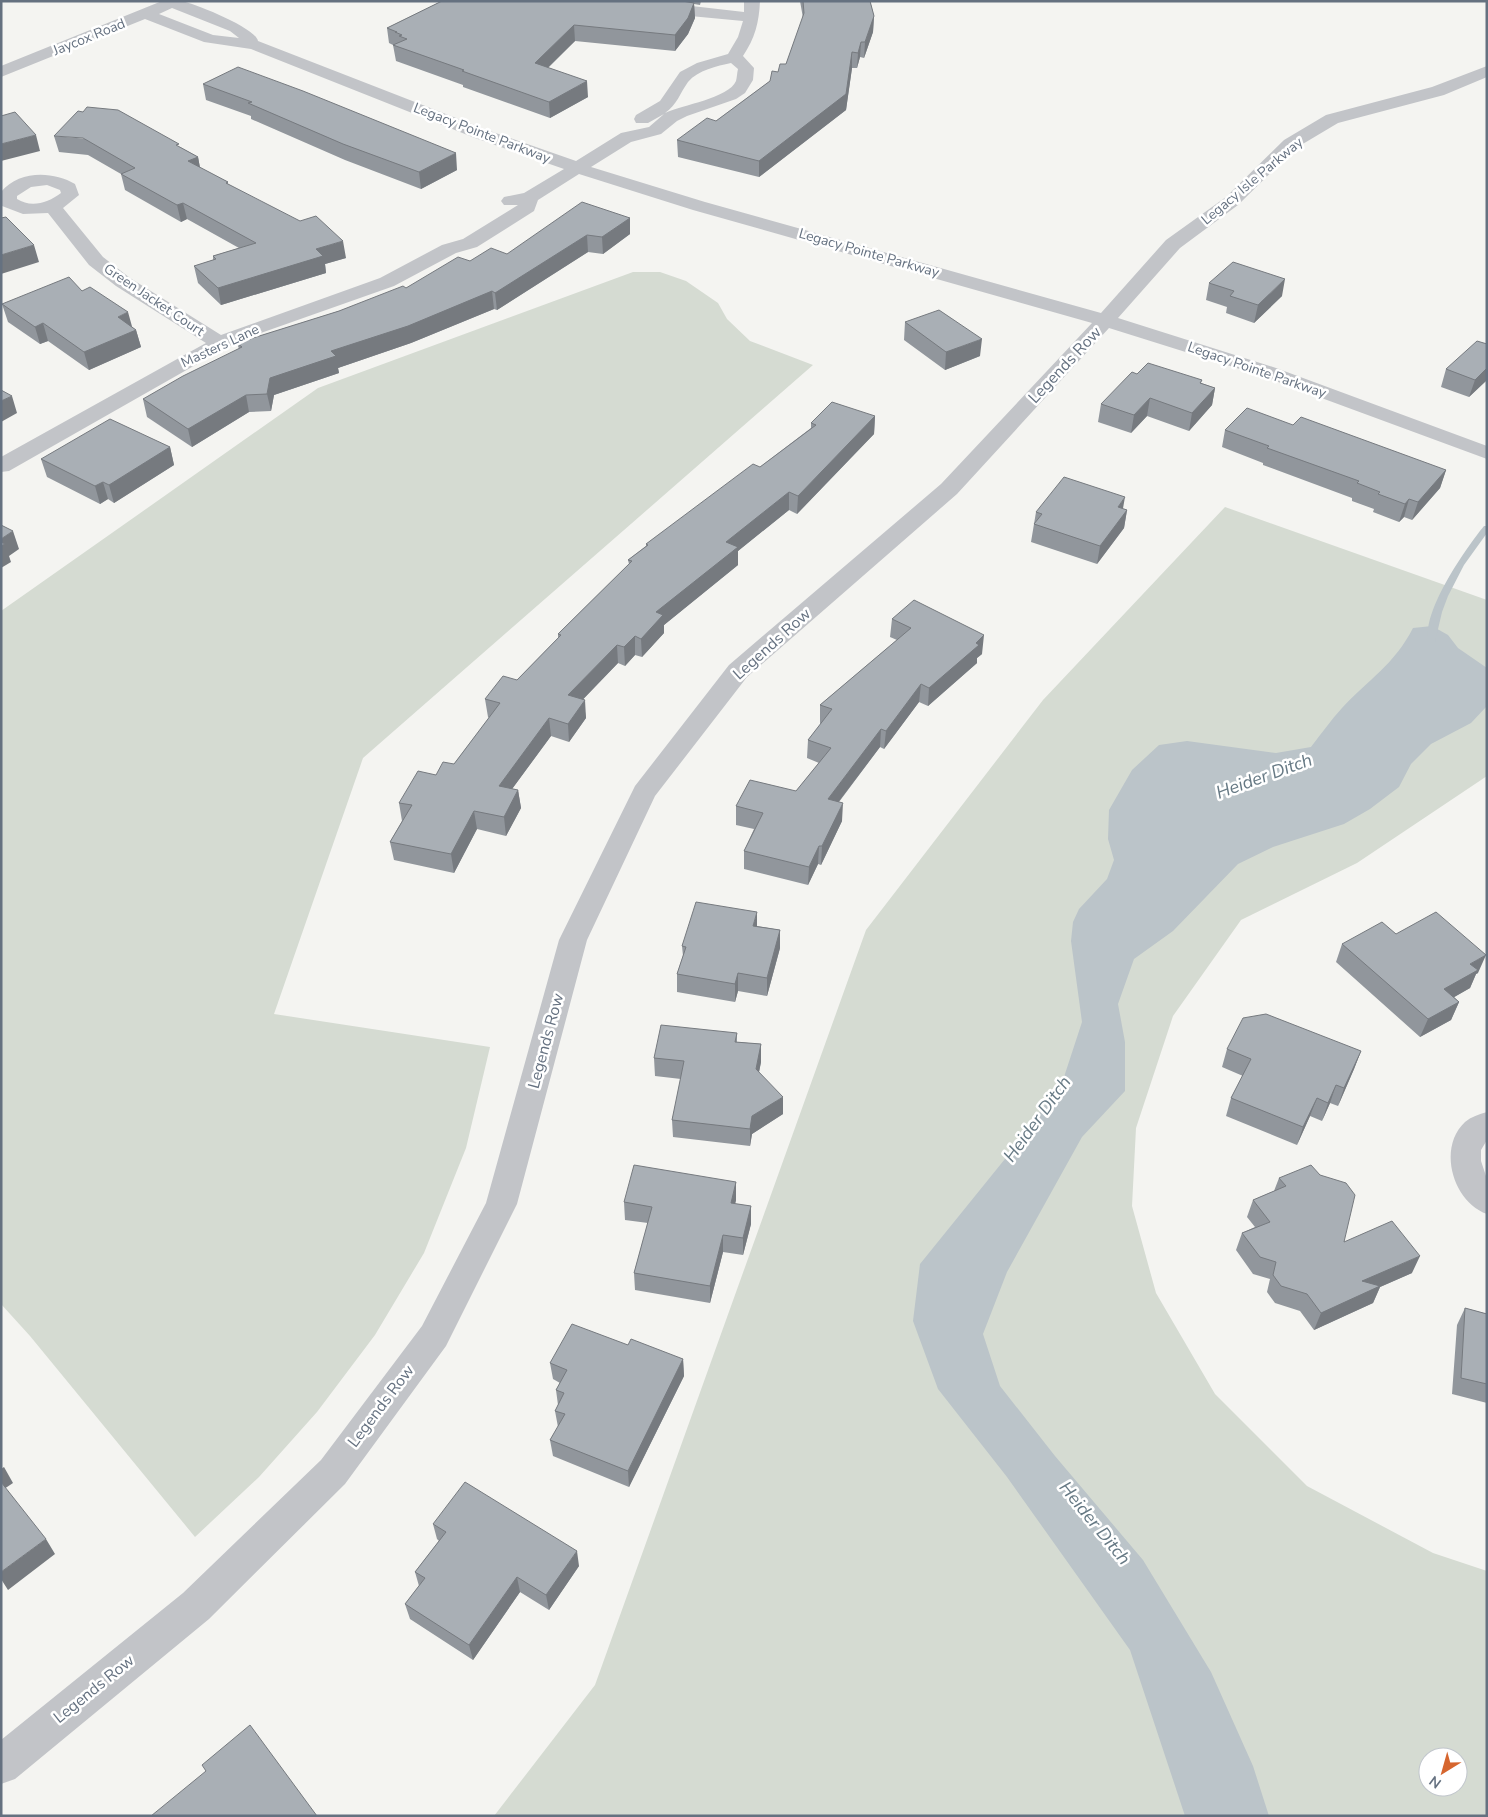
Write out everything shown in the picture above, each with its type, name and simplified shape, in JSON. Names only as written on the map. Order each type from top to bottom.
[{"type":"street","points":[[616,1],[669,9],[752,9],[748,36],[734,57],[711,63],[686,75],[675,87],[664,115]]},
{"type":"street","name":"Jaycox Road","points":[[1,72],[174,2]]},
{"type":"street","name":"Legacy Pointe Parkway","points":[[174,2],[236,28],[248,36],[254,45]]},
{"type":"street","name":"Legacy Pointe Parkway","points":[[146,14],[210,39],[254,45],[481,134],[576,168],[699,206],[1105,321],[1269,372],[1487,453]]},
{"type":"street","points":[[664,115],[725,98],[740,88],[747,78],[746,68],[734,57]]},
{"type":"street","name":"Legacy Isle Parkway","points":[[1105,321],[1174,244],[1232,201],[1290,144],[1332,119],[1438,91],[1487,70]]},
{"type":"street","name":"Masters Lane","points":[[1,466],[220,343],[251,330],[387,282],[449,249],[470,243],[492,222],[528,207],[529,198],[576,168],[627,137],[643,135],[662,126],[664,115]]},
{"type":"street","name":"Green Jacket Court","points":[[52,206],[96,261],[123,282],[220,343]]},
{"type":"street","name":"Legends Row","points":[[1,1765],[196,1606],[332,1472],[434,1336],[501,1204],[573,940],[644,792],[738,671],[949,489],[1105,321]]},
{"type":"street","points":[[1487,1124],[1480,1127],[1468,1142],[1464,1160],[1470,1180],[1487,1201]]},
{"type":"shaded area","points":[[633,272],[660,272],[686,281],[718,303],[727,319],[750,341],[813,365],[363,758],[274,1014],[490,1047],[466,1148],[424,1253],[375,1335],[317,1412],[259,1477],[195,1537],[30,1336],[1,1304],[1,611],[318,388]]},
{"type":"shaded area","points":[[1225,507],[1487,600],[1487,776],[1357,863],[1241,920],[1173,1016],[1136,1128],[1132,1206],[1156,1293],[1215,1394],[1307,1486],[1433,1553],[1487,1571],[1487,1816],[494,1816],[595,1685],[866,930],[1043,700]]},
{"type":"water","points":[[1432,626],[1448,635],[1458,648],[1487,668],[1487,706],[1471,723],[1431,744],[1411,764],[1399,787],[1370,809],[1344,824],[1273,847],[1238,864],[1173,931],[1134,959],[1118,1004],[1125,1042],[1125,1091],[1082,1137],[1007,1272],[983,1334],[1000,1386],[1055,1456],[1143,1560],[1211,1672],[1253,1766],[1269,1816],[1185,1816],[1130,1650],[1007,1477],[938,1389],[913,1321],[920,1264],[1013,1149],[1063,1080],[1082,1022],[1071,941],[1073,922],[1079,909],[1107,879],[1114,860],[1108,839],[1109,810],[1132,770],[1159,745],[1187,741],[1276,753],[1311,747],[1342,708],[1398,652],[1413,628]]},
{"type":"building","points":[[442,1],[682,1],[694,3],[688,18],[675,35],[574,25],[535,63],[587,81],[549,102],[393,45],[407,39],[387,28]]},
{"type":"building","points":[[803,1],[870,1],[874,16],[865,42],[861,42],[858,53],[852,52],[846,94],[759,161],[677,140],[707,118],[716,121],[770,81],[772,71],[778,72],[780,64],[786,64],[804,13]]},
{"type":"building","points":[[238,67],[303,91],[456,153],[419,172],[343,144],[248,103],[252,102],[203,84]]},
{"type":"building","points":[[87,107],[118,110],[179,144],[176,145],[198,157],[188,161],[300,221],[316,216],[343,241],[316,249],[323,256],[218,288],[194,266],[216,259],[213,256],[256,243],[183,203],[177,205],[121,174],[135,168],[83,138],[54,136],[78,111],[83,112]]},
{"type":"building","points":[[15,112],[36,135],[1,144],[1,116]]},
{"type":"building","points":[[582,202],[630,218],[602,237],[587,235],[495,293],[492,291],[408,326],[331,351],[336,356],[270,378],[267,394],[246,395],[188,429],[143,399],[183,376],[242,347],[237,343],[339,311],[403,286],[406,288],[458,257],[470,261],[491,248],[507,254]]},
{"type":"building","points":[[6,217],[34,245],[1,255],[1,218]]},
{"type":"building","points":[[1233,262],[1285,279],[1258,305],[1230,296],[1234,291],[1209,283]]},
{"type":"building","points":[[69,277],[82,291],[90,287],[128,312],[118,317],[136,330],[84,352],[43,323],[35,327],[2,304]]},
{"type":"building","points":[[939,310],[982,339],[946,352],[905,322]]},
{"type":"building","points":[[1477,341],[1487,344],[1487,368],[1475,380],[1446,369]]},
{"type":"building","points":[[1148,363],[1202,380],[1200,383],[1215,388],[1192,413],[1150,398],[1134,415],[1101,404],[1132,372],[1137,374]]},
{"type":"building","points":[[1,390],[12,396],[1,401]]},
{"type":"building","points":[[832,402],[875,416],[798,496],[789,492],[726,542],[738,547],[656,612],[663,615],[641,639],[635,636],[624,647],[617,645],[568,695],[585,700],[568,724],[549,718],[499,786],[518,790],[504,817],[474,811],[451,854],[390,842],[412,805],[399,803],[418,771],[436,775],[443,762],[454,764],[500,703],[485,699],[503,676],[517,680],[561,635],[558,634],[632,561],[628,560],[648,545],[646,544],[753,464],[760,467],[816,425],[811,423]]},
{"type":"building","points":[[1247,408],[1293,425],[1301,417],[1446,470],[1418,502],[1409,499],[1405,504],[1378,494],[1380,492],[1357,483],[1359,481],[1267,448],[1269,446],[1225,430]]},
{"type":"building","points":[[110,419],[170,447],[109,485],[103,482],[95,486],[41,459]]},
{"type":"building","points":[[1064,477],[1125,497],[1118,507],[1127,510],[1100,546],[1034,524],[1042,514],[1036,512]]},
{"type":"building","points":[[1,525],[13,531],[1,539]]},
{"type":"building","points":[[914,600],[984,635],[976,643],[979,645],[929,688],[921,684],[886,731],[881,729],[828,799],[843,803],[822,846],[819,846],[809,867],[744,851],[763,813],[736,806],[750,780],[796,791],[831,748],[808,740],[832,709],[820,705],[911,628],[892,619]]},
{"type":"building","points":[[696,902],[757,912],[753,926],[780,930],[767,978],[738,973],[735,984],[677,974],[686,947],[682,946]]},
{"type":"building","points":[[1436,912],[1486,955],[1470,964],[1478,970],[1444,989],[1459,1002],[1428,1019],[1342,944],[1382,922],[1396,934]]},
{"type":"building","points":[[1266,1014],[1361,1051],[1344,1088],[1336,1085],[1328,1103],[1317,1098],[1303,1127],[1231,1098],[1251,1059],[1227,1049],[1243,1018]]},
{"type":"building","points":[[661,1025],[737,1033],[735,1042],[761,1044],[756,1069],[783,1097],[752,1116],[750,1129],[672,1120],[684,1061],[654,1058]]},
{"type":"building","points":[[634,1165],[736,1182],[731,1203],[751,1206],[743,1238],[723,1235],[710,1286],[634,1273],[652,1207],[624,1202]]},
{"type":"building","points":[[1311,1165],[1320,1175],[1346,1183],[1355,1195],[1344,1242],[1392,1221],[1420,1256],[1362,1281],[1380,1286],[1321,1313],[1307,1294],[1281,1286],[1273,1275],[1276,1262],[1260,1257],[1242,1233],[1270,1222],[1253,1200],[1286,1186],[1279,1178]]},
{"type":"building","points":[[1465,1308],[1487,1314],[1487,1384],[1461,1378]]},
{"type":"building","points":[[572,1324],[628,1345],[631,1339],[683,1359],[628,1471],[550,1440],[565,1414],[555,1411],[564,1393],[556,1390],[567,1370],[550,1363]]},
{"type":"building","points":[[1,1482],[46,1539],[1,1572]]},
{"type":"building","points":[[465,1482],[577,1551],[546,1595],[517,1577],[469,1645],[405,1604],[425,1578],[415,1572],[446,1532],[433,1524]]},
{"type":"building","points":[[250,1725],[317,1816],[151,1816],[206,1771],[202,1765]]},
{"type":"waterway","name":"Heider Ditch","points":[[1432,640],[1433,626],[1443,596],[1459,565],[1487,528]]}]
